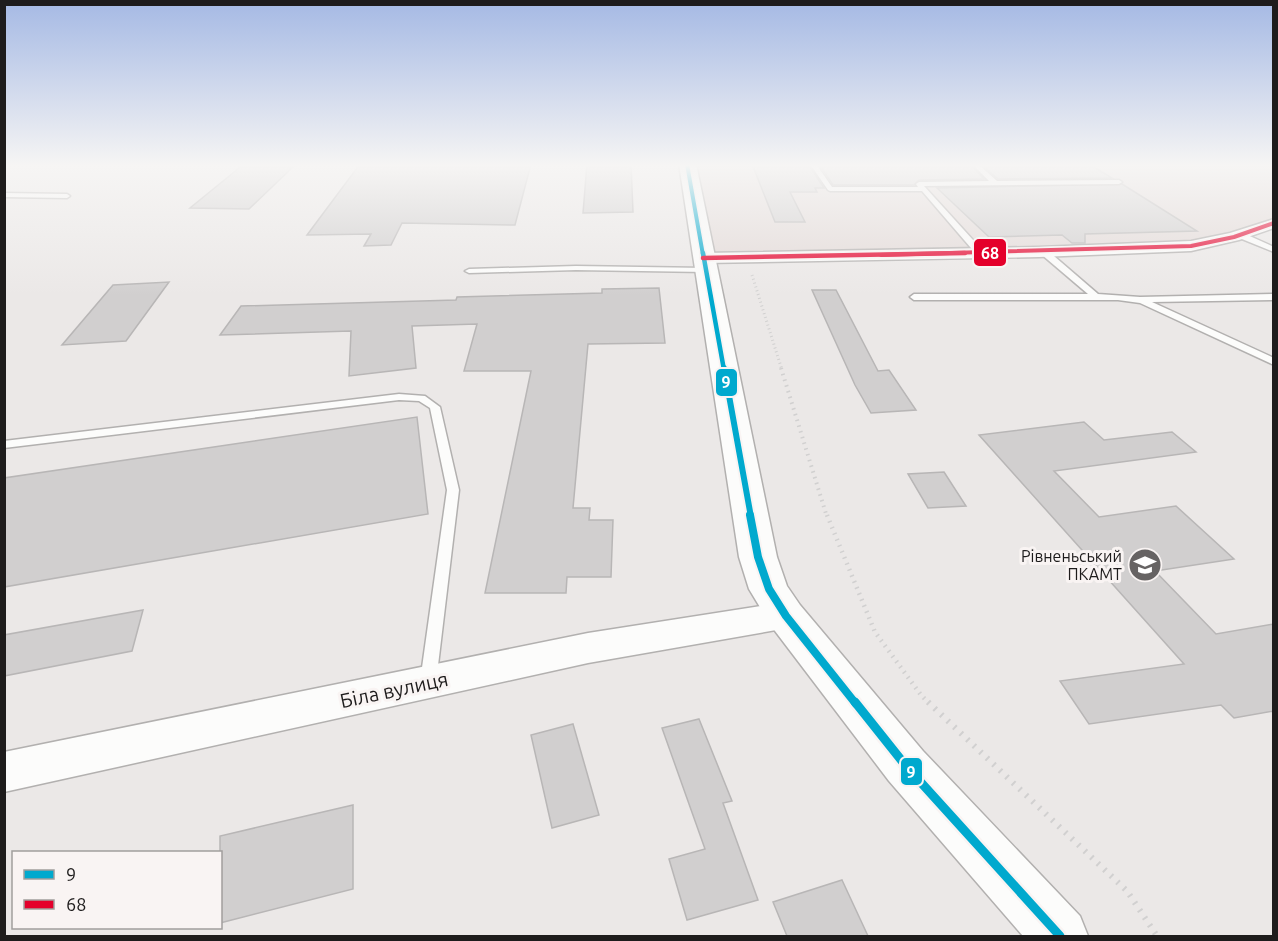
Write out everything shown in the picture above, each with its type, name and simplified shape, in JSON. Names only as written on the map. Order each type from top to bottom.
[{"type":"main road","points":[[694,208],[758,557],[769,589],[786,616],[906,766],[1060,936]]},
{"type":"street","points":[[704,264],[746,258],[1044,252],[1191,246],[1240,235],[1274,223]]},
{"type":"street","name":"Біла вулиця","points":[[4,772],[588,648],[786,616]]},
{"type":"lane","points":[[940,208],[980,253]]},
{"type":"lane","points":[[1240,235],[1274,250]]},
{"type":"lane","points":[[1044,252],[1095,296]]},
{"type":"lane","points":[[469,271],[704,264]]},
{"type":"lane","points":[[914,297],[1095,296],[1140,300],[1274,297]]},
{"type":"lane","points":[[1140,300],[1274,362]]},
{"type":"lane","points":[[1249,352],[1274,355]]},
{"type":"lane","points":[[4,445],[399,397],[421,398],[435,407],[453,490],[428,683]]},
{"type":"path","points":[[746,258],[830,526],[875,632],[921,695],[1127,891],[1157,936]]},
{"type":"shaded area","points":[[696,208],[1273,208],[1273,223],[1191,246],[703,258]]},
{"type":"building","points":[[190,208],[250,208],[249,209]]},
{"type":"building","points":[[327,208],[519,208],[515,225],[402,223],[391,245],[364,246],[371,234],[307,235]]},
{"type":"building","points":[[583,208],[633,208],[633,212],[583,213]]},
{"type":"building","points":[[769,208],[798,208],[805,222],[775,222]]},
{"type":"building","points":[[958,208],[1160,208],[1197,231],[1085,234],[1085,243],[1072,243],[1062,235],[989,237]]},
{"type":"building","points":[[169,282],[126,341],[62,345],[113,285]]},
{"type":"building","points":[[659,288],[665,343],[588,344],[573,508],[590,508],[589,520],[613,520],[611,577],[567,577],[566,593],[485,593],[531,371],[464,371],[477,324],[412,326],[416,368],[349,376],[351,331],[220,335],[241,306],[456,300],[457,297],[602,293],[602,289]]},
{"type":"building","points":[[812,290],[836,290],[878,371],[889,370],[916,410],[871,413],[855,385]]},
{"type":"building","points":[[417,417],[428,514],[4,587],[4,478]]},
{"type":"building","name":"Рівненьський ПКАМТ","points":[[1084,422],[1104,440],[1172,432],[1196,452],[1054,471],[1099,517],[1176,506],[1234,559],[1155,571],[1216,634],[1274,624],[1274,711],[1234,718],[1221,705],[1089,724],[1060,681],[1184,664],[979,435]]},
{"type":"building","points":[[944,472],[966,506],[928,508],[908,474]]},
{"type":"building","points":[[143,610],[132,651],[4,676],[4,635]]},
{"type":"building","points":[[699,719],[732,801],[723,803],[758,900],[687,920],[669,859],[705,849],[662,728]]},
{"type":"building","points":[[573,724],[599,815],[552,828],[531,735]]},
{"type":"building","points":[[353,805],[353,889],[222,922],[220,836]]},
{"type":"building","points":[[842,880],[868,936],[787,936],[773,902]]},
{"type":"transit line","name":"9","points":[[695,208],[758,557],[769,589],[786,616],[906,766],[1060,936]]},
{"type":"transit line","name":"68","points":[[703,258],[1039,252],[1191,246],[1234,237],[1274,223]]},
{"type":"place","name":"Рівненьський ПКАМТ","points":[[1145,565]]}]
